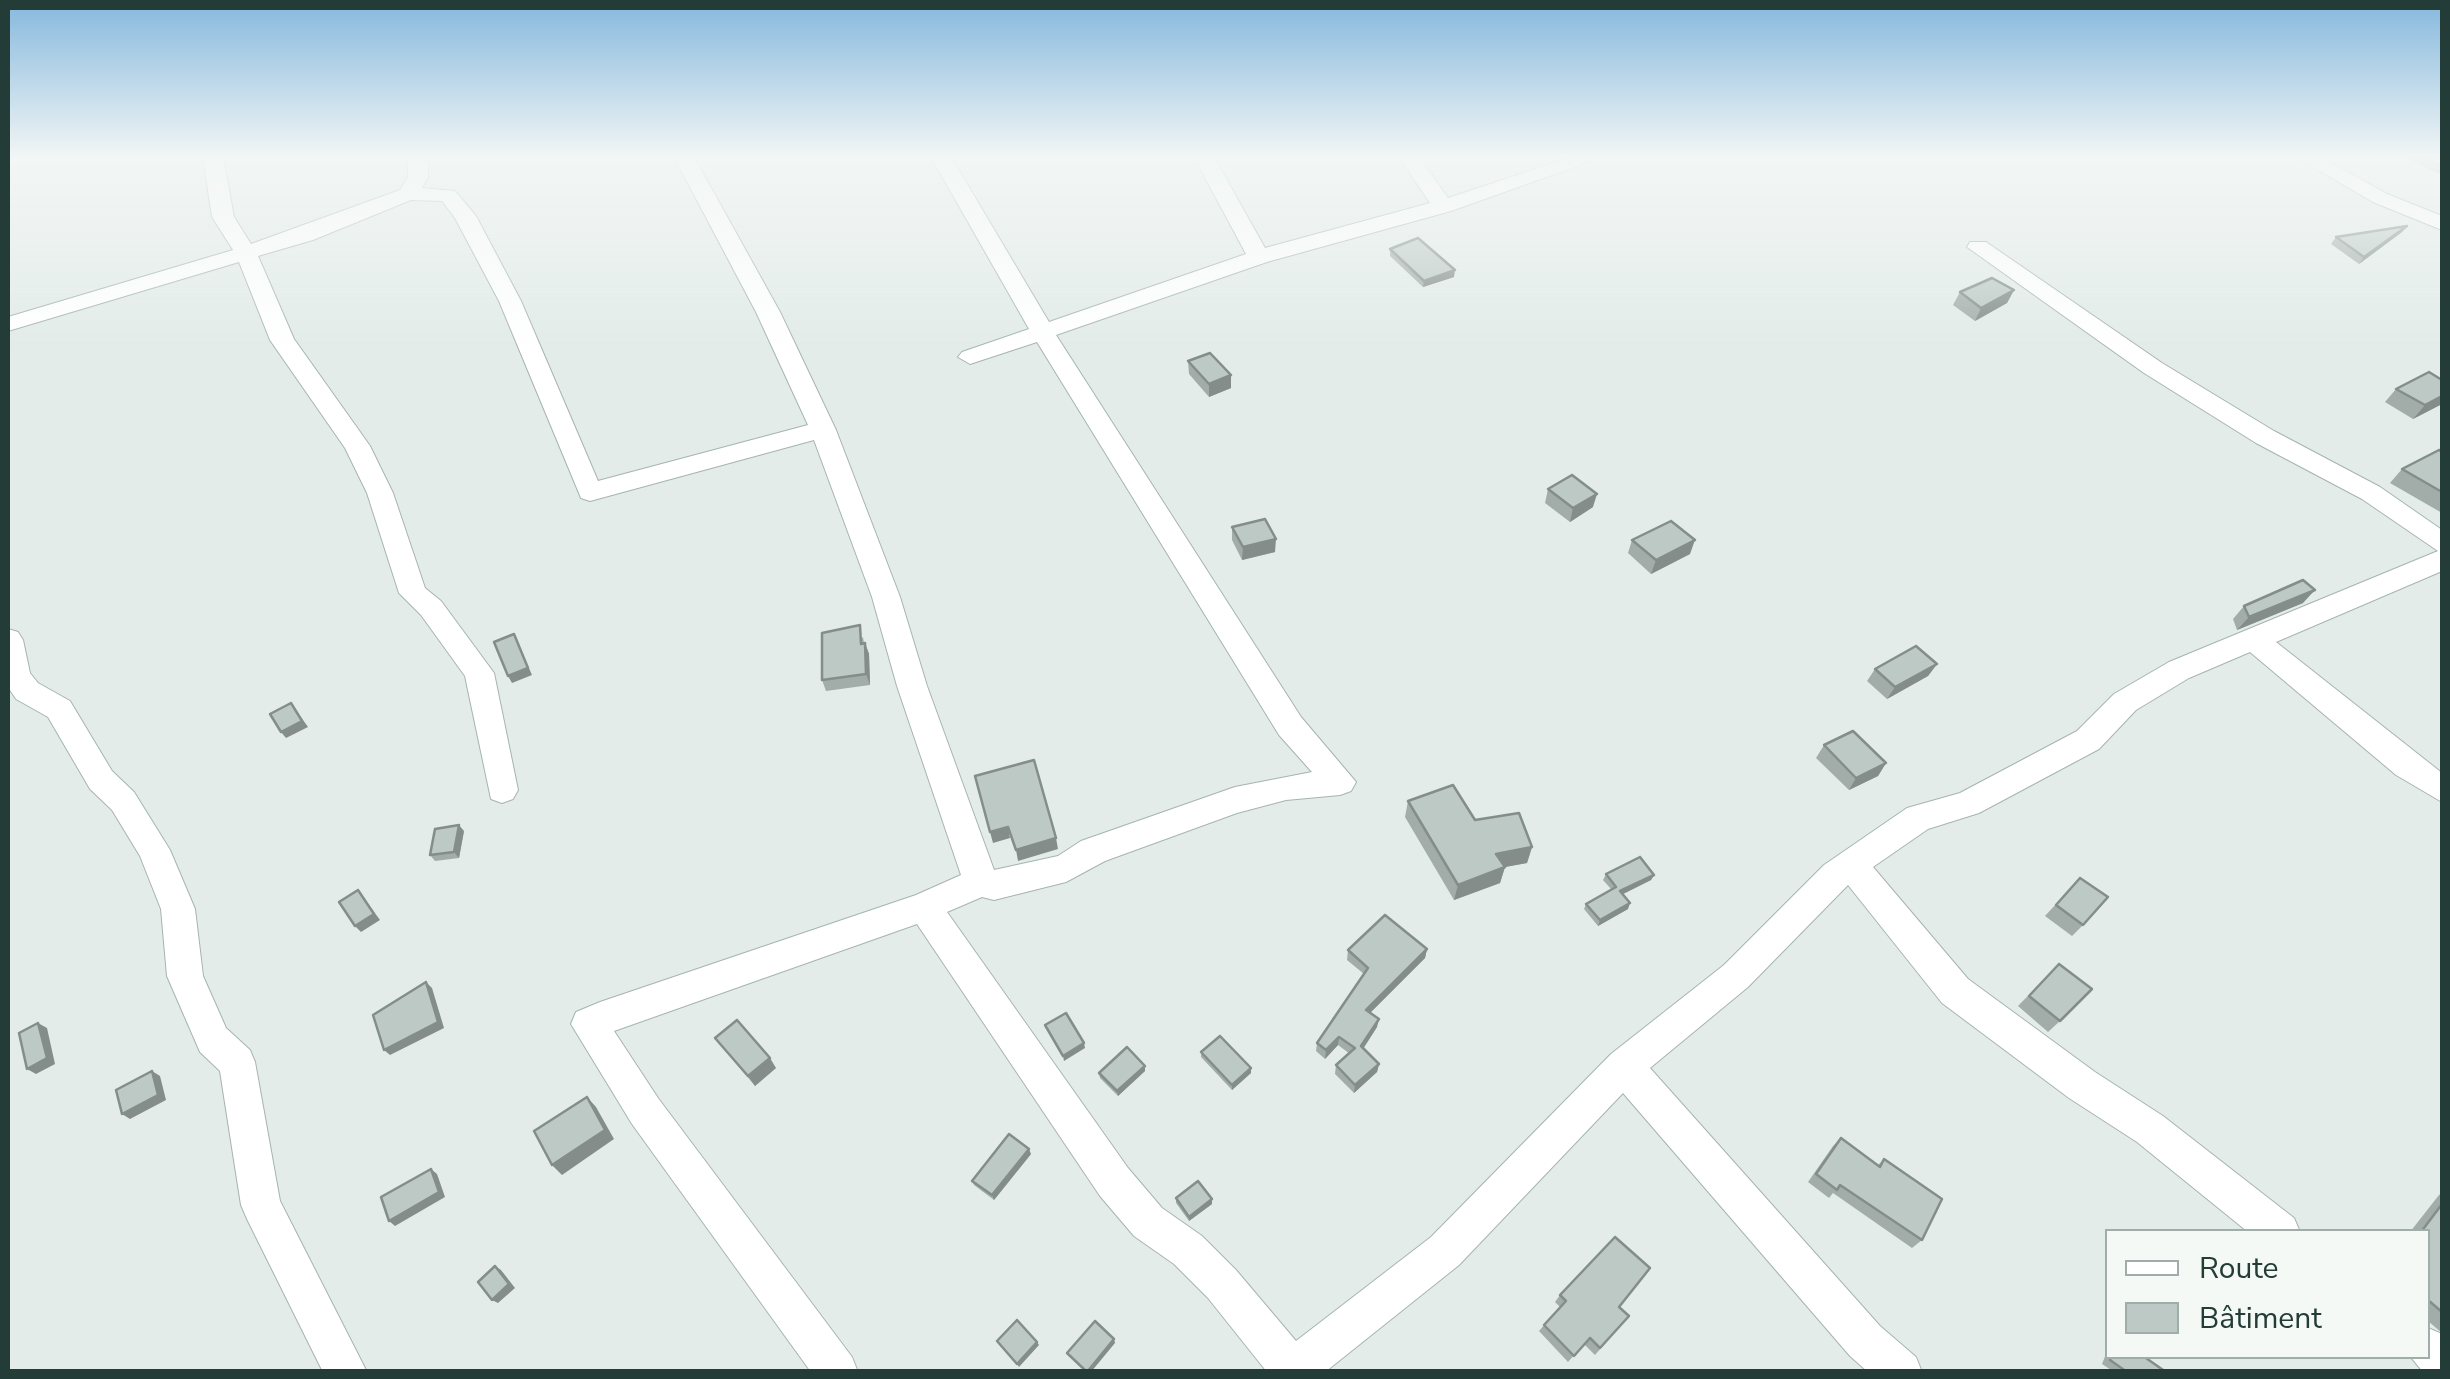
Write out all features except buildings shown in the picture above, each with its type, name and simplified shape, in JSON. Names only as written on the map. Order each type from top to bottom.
[{"type":"street","points":[[227,221],[246,253],[282,340],[357,446],[380,493],[413,592],[431,608],[478,673],[502,790]]},
{"type":"street","points":[[8,324],[339,221]]},
{"type":"street","points":[[469,221],[510,301],[590,492],[751,446],[823,430]]},
{"type":"street","points":[[719,221],[768,312],[823,430],[886,598],[980,882]]},
{"type":"street","points":[[837,1372],[645,1110],[595,1022],[722,974],[924,907],[980,882],[994,885],[1066,868],[1093,851],[1235,800],[1286,787],[1340,782],[1290,726],[979,221]]},
{"type":"street","points":[[1240,221],[1260,258]]},
{"type":"street","points":[[970,357],[1260,258],[1388,221]]},
{"type":"street","points":[[1978,247],[2154,368],[2265,437],[2371,493],[2442,543]]},
{"type":"street","points":[[924,907],[1114,1182],[1148,1222],[1188,1250],[1222,1284],[1294,1371],[1445,1251],[1624,1066],[1736,976],[1836,875],[1918,818],[1968,804],[2088,740],[2126,702],[2179,670],[2442,560]]},
{"type":"street","points":[[2253,636],[2274,659],[2407,766],[2442,789]]},
{"type":"street","points":[[8,640],[16,676],[27,691],[59,709],[101,780],[123,801],[154,850],[178,909],[185,976],[213,1040],[237,1062],[261,1206],[346,1372]]},
{"type":"street","points":[[1851,866],[1955,991],[2082,1085],[2150,1129],[2276,1229]]},
{"type":"street","points":[[1624,1066],[1865,1341],[1901,1372]]}]
